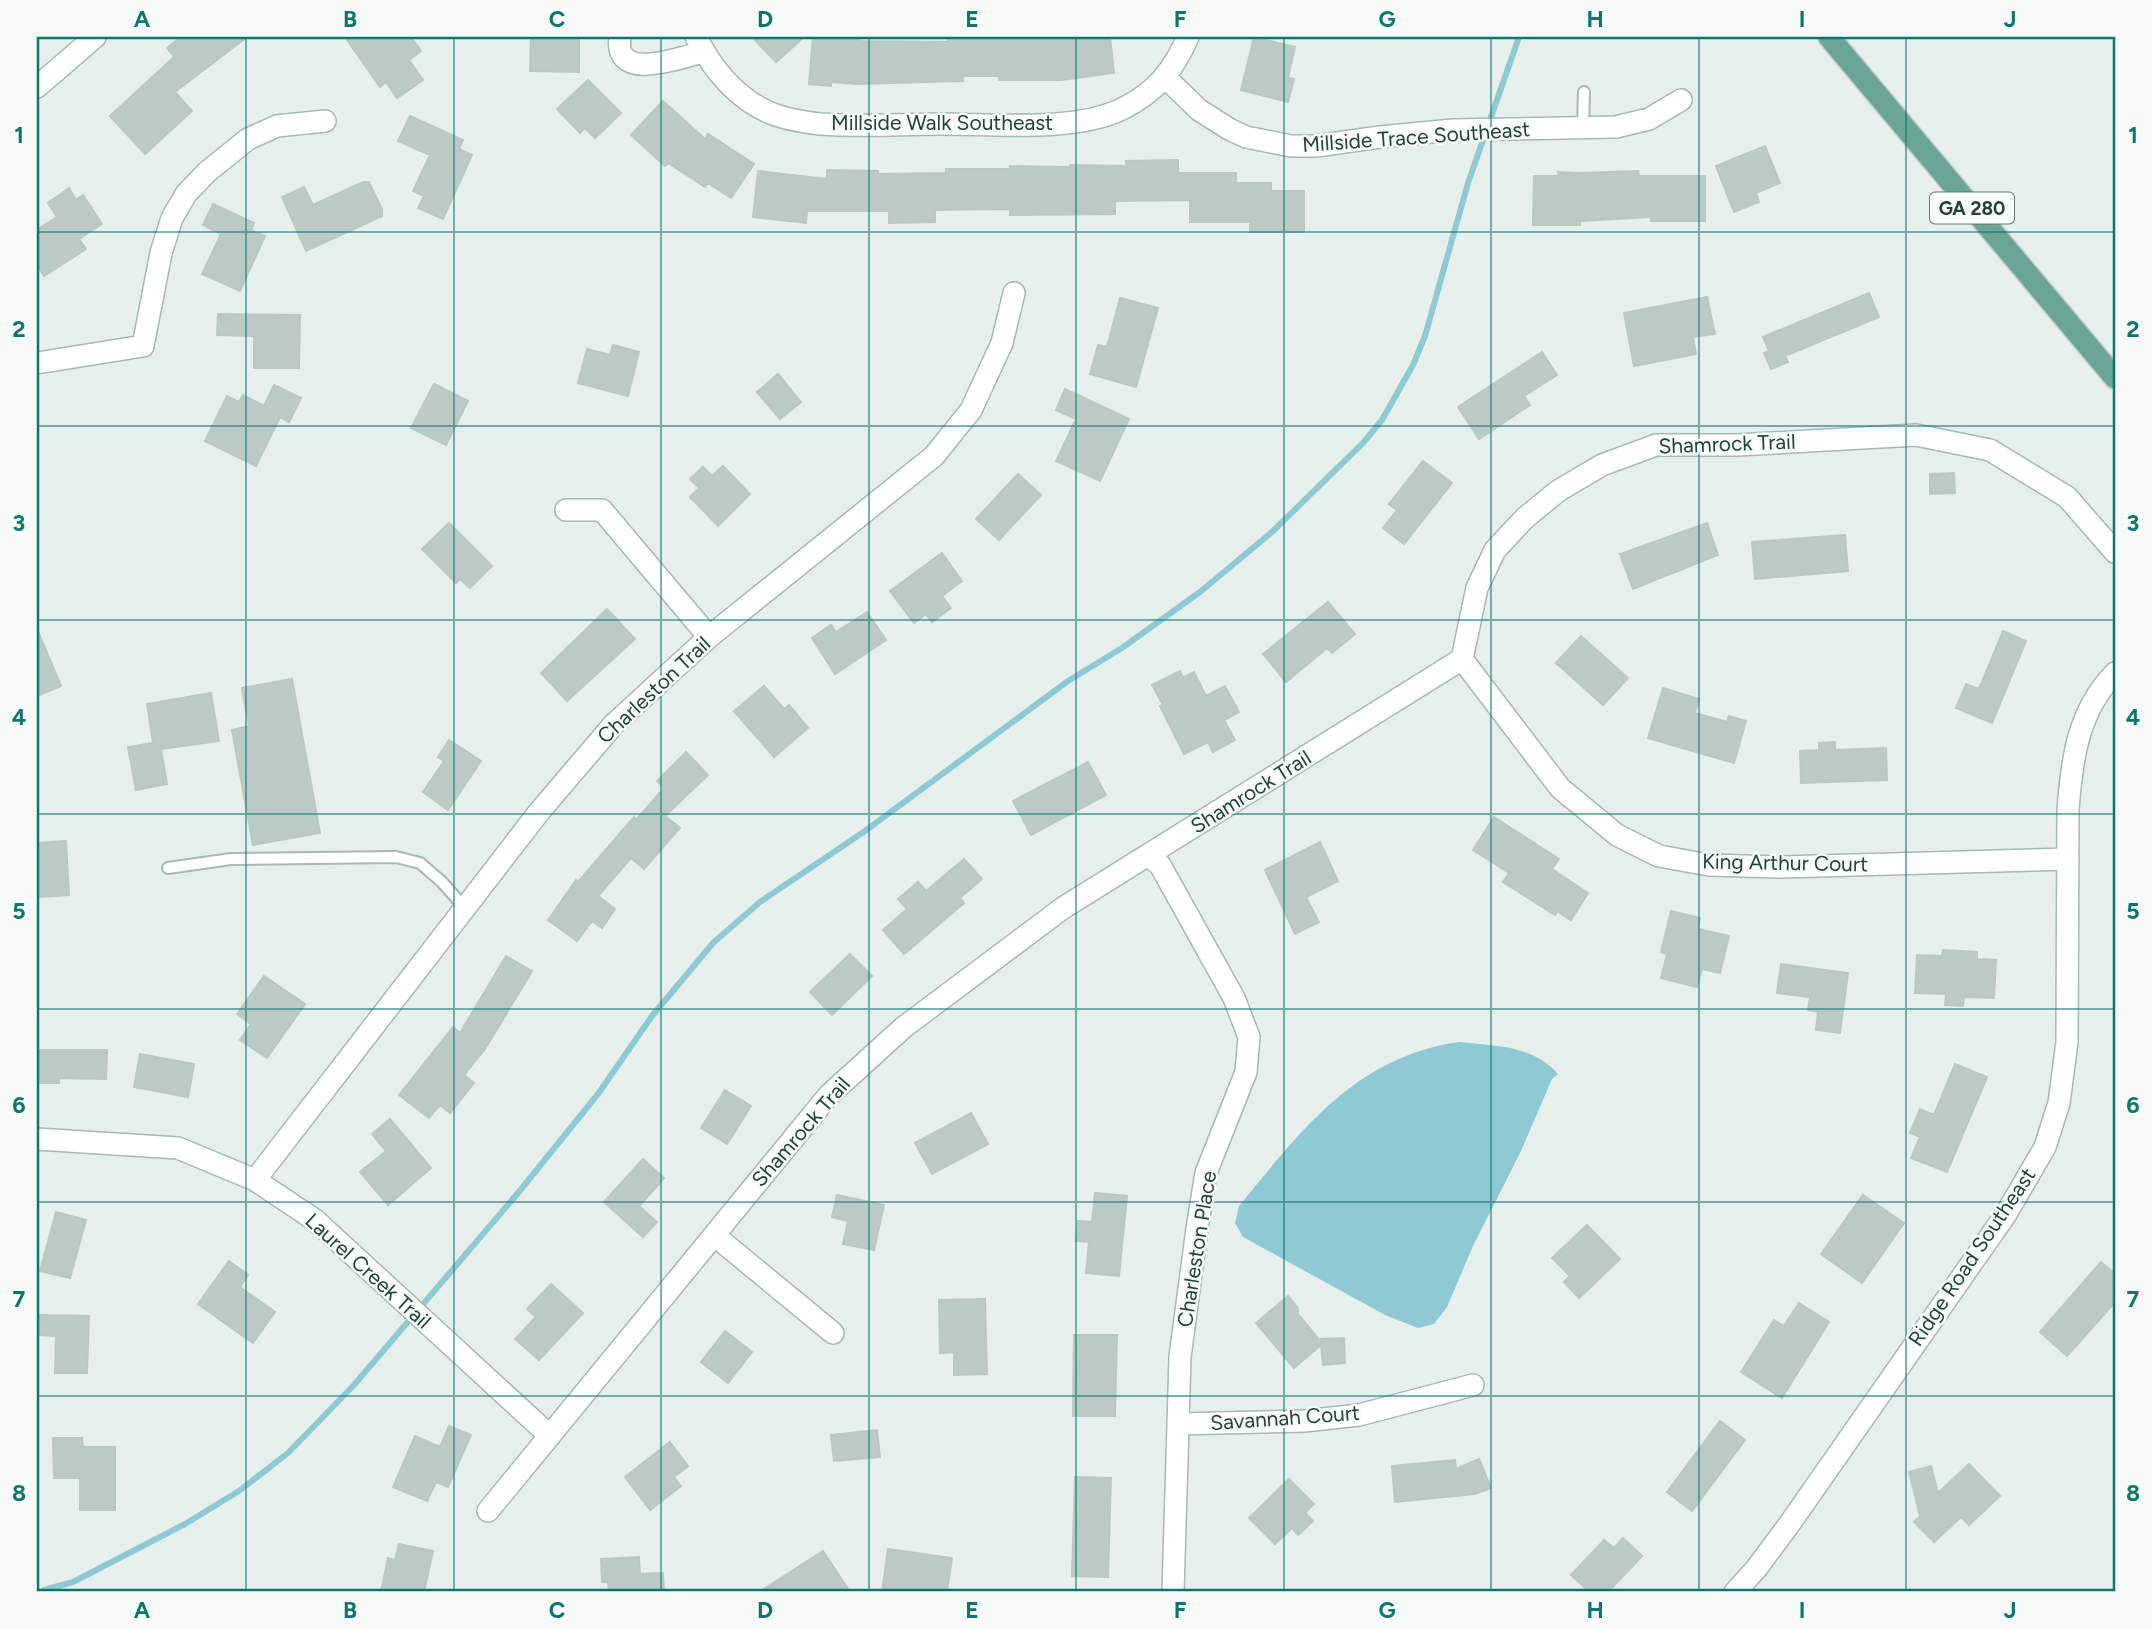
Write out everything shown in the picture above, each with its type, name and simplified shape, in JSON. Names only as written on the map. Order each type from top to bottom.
[{"type":"main road","name":"GA 280","points":[[1829,37],[2115,378]]},
{"type":"street","points":[[37,87],[95,37]]},
{"type":"street","points":[[620,37],[622,54],[627,60],[649,65],[700,44]]},
{"type":"street","name":"Millside Walk Southeast","points":[[700,44],[722,76],[752,104],[793,120],[819,124],[1038,123],[1084,120],[1121,109],[1166,78],[1180,57],[1188,37]]},
{"type":"street","name":"Millside Trace Southeast","points":[[1166,78],[1199,110],[1229,129],[1246,137],[1290,146],[1316,146],[1453,130],[1634,125],[1665,111],[1681,100]]},
{"type":"street","points":[[37,363],[142,346],[161,253],[172,218],[186,194],[207,172],[248,139],[277,126],[325,121]]},
{"type":"street","name":"Charleston Trail","points":[[255,1180],[539,812],[614,724],[709,637],[934,456],[971,410],[1002,343],[1014,293]]},
{"type":"street","name":"Shamrock Trail","points":[[488,1511],[829,1095],[904,1027],[1063,908],[1462,659],[1477,588],[1495,550],[1525,518],[1558,491],[1602,465],[1656,445],[1738,445],[1916,435],[1990,450],[2067,497],[2115,552]]},
{"type":"street","points":[[566,510],[602,510],[709,637]]},
{"type":"street","name":"King Arthur Court","points":[[1462,659],[1560,788],[1618,835],[1659,856],[1709,865],[1782,867],[2068,859]]},
{"type":"street","name":"Ridge Road Southeast","points":[[1735,1592],[1788,1526],[2006,1214],[2045,1147],[2059,1104],[2066,1053],[2068,809],[2075,750],[2083,720],[2096,696],[2115,673]]},
{"type":"street","name":"Charleston Place","points":[[1149,856],[1160,865],[1234,998],[1249,1037],[1245,1072],[1206,1173],[1180,1357],[1173,1592]]},
{"type":"street","name":"Laurel Creek Trail","points":[[37,1139],[178,1147],[255,1180],[315,1220],[550,1436]]},
{"type":"street","points":[[714,1235],[833,1333]]},
{"type":"street","name":"Savannah Court","points":[[1178,1424],[1304,1421],[1359,1415],[1473,1385]]},
{"type":"lane","points":[[1583,127],[1584,92]]},
{"type":"lane","points":[[168,868],[231,859],[396,857],[420,863],[442,882],[465,908]]},
{"type":"water","points":[[1459,1042],[1500,1046],[1525,1052],[1548,1064],[1558,1074],[1552,1079],[1447,1307],[1434,1324],[1418,1328],[1385,1315],[1243,1237],[1235,1223],[1239,1206],[1285,1150],[1334,1101],[1360,1080],[1390,1063],[1422,1050]]},
{"type":"building","points":[[181,37],[247,37],[175,92],[192,111],[145,154],[110,116],[174,57],[167,48]]},
{"type":"building","points":[[345,37],[411,37],[421,51],[409,60],[423,80],[397,98],[386,82],[380,87]]},
{"type":"building","points":[[531,37],[579,37],[579,72],[530,71]]},
{"type":"building","points":[[752,37],[804,37],[776,62]]},
{"type":"building","points":[[813,37],[860,37],[859,41],[948,42],[948,37],[1110,37],[1114,73],[1061,80],[999,80],[999,76],[963,76],[963,81],[855,84],[831,82],[831,86],[809,84]]},
{"type":"building","points":[[1254,37],[1295,47],[1288,78],[1294,79],[1288,102],[1241,90]]},
{"type":"building","points":[[588,80],[621,113],[595,138],[585,128],[580,133],[557,109]]},
{"type":"building","points":[[663,101],[705,139],[708,134],[754,164],[731,198],[708,183],[705,187],[668,163],[665,166],[631,135]]},
{"type":"building","points":[[410,116],[463,140],[459,149],[472,155],[443,219],[418,208],[424,196],[413,191],[430,155],[398,141]]},
{"type":"building","points":[[1765,146],[1780,183],[1756,193],[1759,202],[1734,212],[1716,166]]},
{"type":"building","points":[[1178,160],[1178,173],[1236,173],[1236,183],[1271,183],[1271,191],[1304,191],[1304,232],[1250,232],[1250,222],[1190,222],[1190,200],[1115,201],[1115,214],[1010,215],[1010,209],[935,210],[935,222],[889,223],[889,211],[807,211],[806,223],[753,217],[758,171],[827,179],[827,170],[878,171],[878,174],[946,173],[946,169],[1126,166],[1126,161]]},
{"type":"building","points":[[1638,171],[1639,176],[1705,176],[1705,221],[1651,221],[1651,217],[1580,221],[1580,225],[1533,225],[1534,176],[1559,176],[1558,172]]},
{"type":"building","points":[[363,182],[369,182],[382,209],[382,216],[306,251],[282,197],[304,187],[313,205]]},
{"type":"building","points":[[69,188],[76,200],[83,195],[102,224],[79,239],[86,249],[44,276],[37,265],[37,230],[57,217],[48,203]]},
{"type":"building","points":[[213,204],[254,223],[251,230],[265,236],[240,291],[202,274],[221,234],[203,225]]},
{"type":"building","points":[[1869,293],[1879,317],[1785,356],[1788,362],[1771,369],[1764,353],[1769,351],[1763,337]]},
{"type":"building","points":[[1707,297],[1715,334],[1693,337],[1696,354],[1634,366],[1624,313]]},
{"type":"building","points":[[1120,298],[1158,308],[1136,387],[1090,374],[1098,345],[1107,347]]},
{"type":"building","points":[[218,314],[300,315],[299,368],[254,368],[254,336],[217,335]]},
{"type":"building","points":[[613,345],[639,352],[628,396],[578,383],[587,349],[610,355]]},
{"type":"building","points":[[1542,352],[1557,375],[1524,396],[1530,405],[1479,439],[1458,407]]},
{"type":"building","points":[[778,374],[801,402],[780,419],[757,392]]},
{"type":"building","points":[[434,384],[468,401],[446,445],[411,428]]},
{"type":"building","points":[[274,385],[301,398],[289,422],[280,417],[256,466],[205,441],[227,396],[239,402],[243,395],[264,406]]},
{"type":"building","points":[[1065,389],[1129,419],[1100,481],[1056,461],[1076,419],[1056,410]]},
{"type":"building","points":[[1423,461],[1452,483],[1404,544],[1383,528],[1397,510],[1389,504]]},
{"type":"building","points":[[723,466],[750,494],[718,526],[690,497],[699,488],[690,479],[703,467],[712,476]]},
{"type":"building","points":[[1954,473],[1955,493],[1930,494],[1930,474]]},
{"type":"building","points":[[1018,474],[1041,495],[999,540],[976,519]]},
{"type":"building","points":[[449,523],[492,566],[470,588],[460,579],[456,583],[422,549]]},
{"type":"building","points":[[1707,523],[1718,555],[1633,589],[1620,554]]},
{"type":"building","points":[[1845,535],[1848,571],[1755,579],[1752,542]]},
{"type":"building","points":[[942,553],[962,581],[942,596],[951,608],[932,622],[926,614],[914,623],[890,591]]},
{"type":"building","points":[[1328,602],[1355,634],[1332,653],[1327,648],[1286,682],[1263,654]]},
{"type":"building","points":[[607,609],[635,639],[567,701],[541,673]]},
{"type":"building","points":[[867,612],[886,640],[835,674],[812,638],[831,625],[836,632]]},
{"type":"building","points":[[37,629],[61,686],[37,696]]},
{"type":"building","points":[[2003,631],[2026,641],[1992,723],[1956,708],[1966,684],[1979,689]]},
{"type":"building","points":[[1581,636],[1628,678],[1603,705],[1556,663]]},
{"type":"building","points":[[1180,671],[1183,678],[1194,672],[1206,696],[1225,686],[1239,712],[1224,720],[1235,740],[1213,752],[1208,742],[1184,754],[1152,685]]},
{"type":"building","points":[[292,679],[320,833],[253,845],[232,730],[249,726],[242,688]]},
{"type":"building","points":[[764,686],[784,709],[789,705],[808,728],[774,757],[734,711]]},
{"type":"building","points":[[1663,688],[1699,699],[1695,713],[1727,722],[1729,716],[1746,721],[1734,763],[1648,738]]},
{"type":"building","points":[[211,693],[219,741],[161,749],[167,784],[136,790],[128,747],[153,743],[147,704]]},
{"type":"building","points":[[449,740],[481,761],[448,810],[423,792],[444,761],[438,757]]},
{"type":"building","points":[[1835,742],[1835,750],[1886,748],[1887,780],[1801,783],[1800,751],[1819,750],[1819,743]]},
{"type":"building","points":[[686,752],[708,775],[665,816],[680,828],[644,869],[631,858],[598,896],[615,909],[602,928],[592,921],[577,941],[548,920],[576,880],[578,882],[634,817],[636,820],[664,788],[657,781]]},
{"type":"building","points":[[1088,762],[1106,795],[1031,835],[1013,801]]},
{"type":"building","points":[[1494,817],[1559,859],[1552,869],[1588,893],[1571,920],[1557,911],[1555,915],[1503,882],[1509,873],[1473,850]]},
{"type":"building","points":[[66,841],[69,895],[37,897],[37,843]]},
{"type":"building","points":[[1320,842],[1338,881],[1306,897],[1319,922],[1295,934],[1265,870]]},
{"type":"building","points":[[964,859],[982,879],[960,898],[964,903],[904,954],[883,930],[907,909],[898,899],[918,882],[926,891]]},
{"type":"building","points":[[1671,911],[1700,918],[1698,929],[1729,936],[1720,973],[1702,969],[1697,987],[1661,978],[1667,954],[1661,952]]},
{"type":"building","points":[[1943,950],[1977,952],[1977,959],[1996,960],[1994,998],[1964,997],[1963,1006],[1945,1005],[1946,994],[1915,993],[1917,955],[1942,956]]},
{"type":"building","points":[[850,954],[872,976],[832,1015],[810,992]]},
{"type":"building","points":[[506,956],[532,971],[485,1049],[464,1075],[474,1083],[450,1113],[440,1105],[429,1118],[399,1095],[453,1027],[460,1033]]},
{"type":"building","points":[[1781,964],[1848,973],[1840,1033],[1816,1030],[1818,1012],[1808,1010],[1810,997],[1777,993]]},
{"type":"building","points":[[264,976],[305,1004],[267,1058],[240,1040],[251,1024],[237,1014]]},
{"type":"building","points":[[39,1050],[107,1050],[106,1079],[59,1078],[59,1083],[38,1083]]},
{"type":"building","points":[[140,1054],[194,1064],[188,1097],[134,1087]]},
{"type":"building","points":[[1955,1064],[1987,1077],[1947,1172],[1911,1158],[1920,1137],[1910,1133],[1920,1109],[1934,1115]]},
{"type":"building","points":[[725,1090],[751,1106],[727,1144],[701,1128]]},
{"type":"building","points":[[971,1113],[988,1144],[932,1174],[915,1143]]},
{"type":"building","points":[[390,1119],[431,1168],[388,1205],[360,1172],[386,1151],[372,1134]]},
{"type":"building","points":[[643,1159],[664,1178],[639,1206],[657,1222],[643,1237],[604,1202]]},
{"type":"building","points":[[1095,1193],[1127,1196],[1119,1276],[1086,1273],[1089,1242],[1076,1241],[1078,1221],[1092,1222]]},
{"type":"building","points":[[837,1195],[884,1205],[874,1250],[843,1244],[848,1221],[832,1217]]},
{"type":"building","points":[[1863,1195],[1904,1223],[1862,1283],[1821,1254]]},
{"type":"building","points":[[56,1212],[86,1220],[70,1278],[40,1271]]},
{"type":"building","points":[[1587,1225],[1620,1259],[1579,1298],[1564,1282],[1570,1276],[1552,1258]]},
{"type":"building","points":[[229,1261],[248,1275],[240,1287],[275,1312],[253,1343],[198,1304]]},
{"type":"building","points":[[2101,1262],[2115,1274],[2115,1302],[2067,1356],[2040,1332]]},
{"type":"building","points":[[551,1284],[583,1313],[539,1360],[515,1339],[536,1317],[527,1309]]},
{"type":"building","points":[[1288,1296],[1298,1308],[1298,1314],[1321,1342],[1321,1339],[1344,1338],[1345,1363],[1323,1365],[1321,1345],[1294,1368],[1256,1323]]},
{"type":"building","points":[[985,1299],[987,1374],[954,1375],[954,1352],[940,1353],[939,1300]]},
{"type":"building","points":[[1799,1303],[1829,1322],[1782,1398],[1741,1372],[1774,1320],[1784,1326]]},
{"type":"building","points":[[37,1315],[89,1316],[87,1373],[55,1373],[56,1336],[37,1335]]},
{"type":"building","points":[[725,1331],[752,1352],[728,1383],[701,1362]]},
{"type":"building","points":[[1074,1335],[1117,1335],[1115,1416],[1073,1416]]},
{"type":"building","points":[[1720,1421],[1745,1440],[1692,1511],[1667,1492]]},
{"type":"building","points":[[449,1426],[471,1435],[448,1487],[436,1482],[427,1501],[393,1487],[415,1436],[440,1447]]},
{"type":"building","points":[[877,1430],[880,1457],[834,1461],[831,1435]]},
{"type":"building","points":[[53,1438],[82,1438],[83,1447],[115,1447],[115,1510],[80,1510],[80,1478],[54,1478]]},
{"type":"building","points":[[670,1442],[688,1466],[674,1477],[681,1486],[650,1510],[625,1477]]},
{"type":"building","points":[[1479,1459],[1491,1488],[1475,1494],[1395,1502],[1392,1466],[1455,1460],[1456,1469]]},
{"type":"building","points":[[1969,1464],[2000,1496],[1969,1525],[1961,1517],[1934,1542],[1914,1522],[1920,1516],[1909,1472],[1931,1466],[1938,1493]]},
{"type":"building","points":[[1075,1477],[1111,1478],[1108,1577],[1072,1576]]},
{"type":"building","points":[[1289,1479],[1314,1504],[1305,1513],[1313,1521],[1298,1535],[1292,1528],[1275,1544],[1249,1518]]},
{"type":"building","points":[[1623,1538],[1642,1556],[1608,1592],[1590,1592],[1571,1575],[1604,1540],[1614,1548]]},
{"type":"building","points":[[399,1544],[433,1551],[424,1592],[381,1592],[388,1558],[395,1560]]},
{"type":"building","points":[[888,1549],[952,1558],[947,1592],[882,1592]]},
{"type":"building","points":[[823,1551],[850,1592],[759,1592]]},
{"type":"building","points":[[639,1557],[640,1574],[663,1573],[664,1592],[609,1592],[608,1582],[602,1582],[601,1559]]},
{"type":"waterway","points":[[44,1590],[73,1582],[185,1524],[239,1491],[288,1453],[354,1385],[518,1193],[598,1094],[652,1016],[713,943],[760,902],[865,831],[1068,681],[1122,648],[1200,592],[1272,532],[1363,443],[1382,420],[1413,365],[1425,336],[1468,183],[1519,37]]}]
